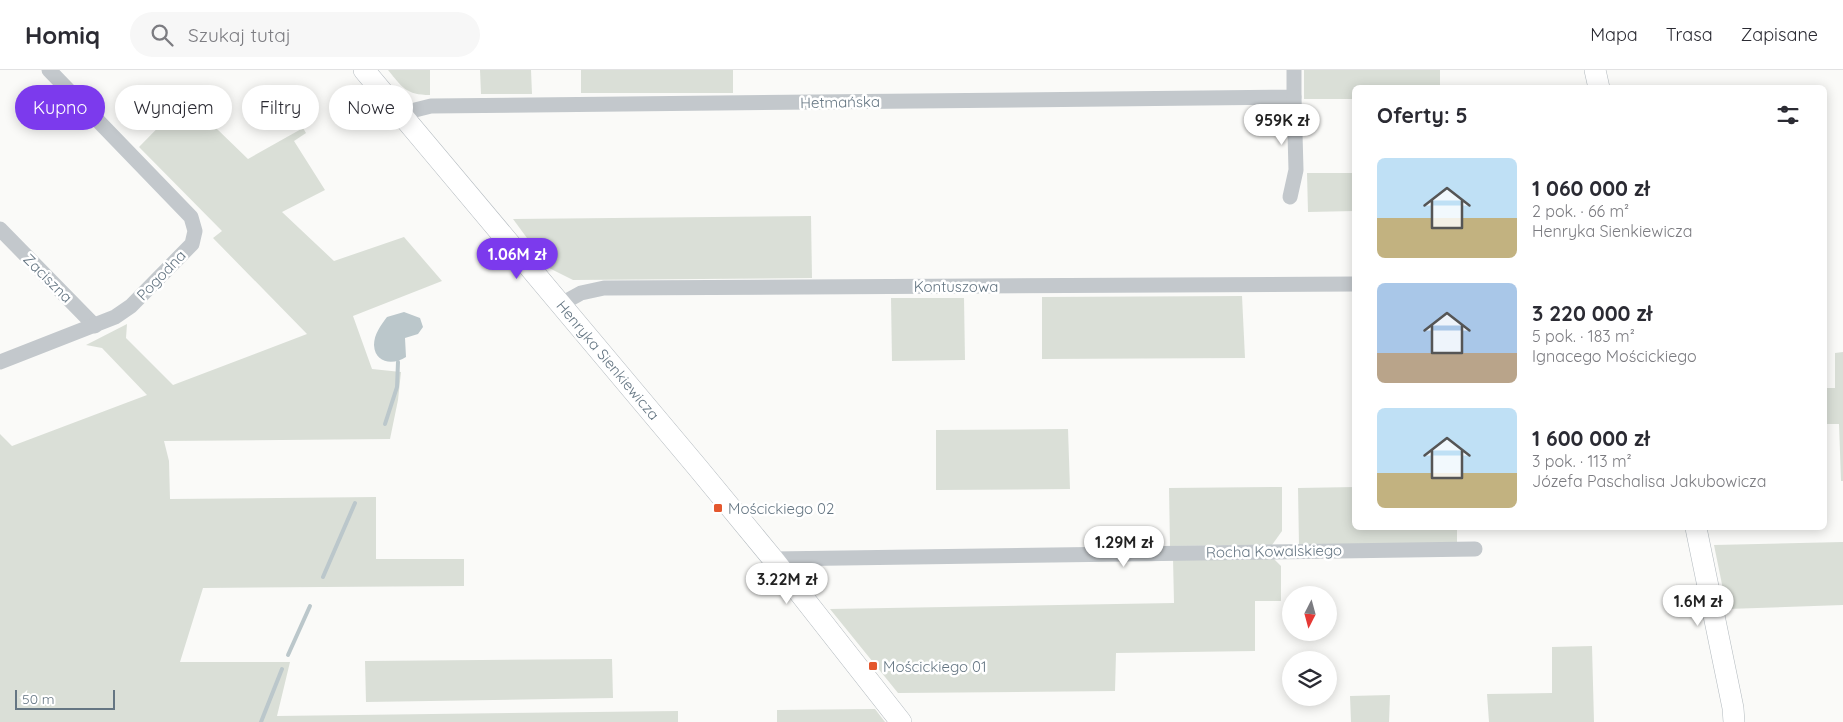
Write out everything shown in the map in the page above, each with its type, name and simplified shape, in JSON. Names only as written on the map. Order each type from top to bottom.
[{"type":"street","name":"Pogodna","points":[[0,362],[115,317],[131,306],[192,244],[195,231],[194,223],[49,70]]},
{"type":"street","name":"Henryka Sienkiewicza","points":[[364,70],[376,85]]},
{"type":"street","points":[[1290,197],[1296,170],[1294,70]]},
{"type":"street","points":[[1595,70],[1598,85]]},
{"type":"street","name":"Hetmańska","points":[[413,111],[431,106],[1294,97]]},
{"type":"street","name":"Henryka Sienkiewicza","points":[[413,129],[774,559],[901,722]]},
{"type":"street","name":"Zaciszna","points":[[0,230],[95,326]]},
{"type":"street","name":"Kontuszowa","points":[[561,304],[581,292],[604,288],[1352,284]]},
{"type":"street","points":[[1696,530],[1734,708],[1734,722]]},
{"type":"street","name":"Rocha Kowalskiego","points":[[774,559],[1475,549]]},
{"type":"shaded area","points":[[388,70],[430,70],[430,95],[413,93],[413,85],[401,85]]},
{"type":"shaded area","points":[[480,70],[531,70],[532,94],[481,94]]},
{"type":"shaded area","points":[[581,70],[733,70],[733,93],[581,93]]},
{"type":"shaded area","points":[[1304,70],[1440,70],[1440,85],[1352,85],[1352,99],[1304,99]]},
{"type":"shaded area","points":[[156,130],[218,130],[248,159],[299,130],[304,130],[306,133],[294,141],[325,190],[282,212],[334,261],[404,237],[442,281],[353,316],[372,369],[401,372],[398,400],[390,439],[164,441],[169,461],[170,499],[376,497],[376,559],[464,559],[464,586],[203,588],[180,662],[290,662],[277,716],[678,711],[678,722],[0,722],[0,434],[12,446],[147,395],[102,348],[86,345],[127,324],[126,338],[173,385],[307,334],[213,238],[222,231],[139,147]]},
{"type":"shaded area","points":[[1307,173],[1352,173],[1352,211],[1308,212]]},
{"type":"shaded area","points":[[811,216],[812,278],[573,280],[549,268],[513,219]]},
{"type":"shaded area","points":[[1242,296],[1245,358],[1042,359],[1042,297]]},
{"type":"shaded area","points":[[891,298],[964,298],[965,360],[892,361]]},
{"type":"shaded area","points":[[404,312],[420,318],[423,327],[418,334],[405,338],[406,357],[391,362],[381,359],[375,351],[374,345],[380,326],[387,317]]},
{"type":"shaded area","points":[[1843,352],[1843,481],[1841,481],[1839,424],[1827,424],[1827,388],[1835,388],[1835,353]]},
{"type":"shaded area","points":[[1068,429],[1070,489],[936,490],[936,430]]},
{"type":"shaded area","points":[[1282,487],[1282,531],[1272,545],[1170,546],[1169,488]]},
{"type":"shaded area","points":[[1352,487],[1352,530],[1457,530],[1457,543],[1299,545],[1298,488]]},
{"type":"shaded area","points":[[1843,542],[1843,605],[1727,609],[1714,545]]},
{"type":"shaded area","points":[[1271,556],[1281,566],[1281,601],[1255,601],[1255,651],[1116,653],[1115,691],[898,693],[830,609],[1174,603],[1173,558]]},
{"type":"shaded area","points":[[1592,646],[1594,722],[1489,722],[1487,694],[1552,693],[1552,647]]},
{"type":"shaded area","points":[[612,659],[613,698],[366,702],[365,661]]},
{"type":"shaded area","points":[[1390,695],[1389,722],[1351,722],[1350,696]]},
{"type":"shaded area","points":[[875,709],[885,722],[777,722],[777,710]]},
{"type":"waterway","points":[[385,424],[397,387],[398,362]]},
{"type":"waterway","points":[[323,577],[355,503]]},
{"type":"waterway","points":[[288,655],[310,606]]},
{"type":"waterway","points":[[261,722],[282,669]]},
{"type":"place","name":"Mościckiego 02","points":[[718,508]]},
{"type":"place","name":"Mościckiego 01","points":[[873,666]]}]
